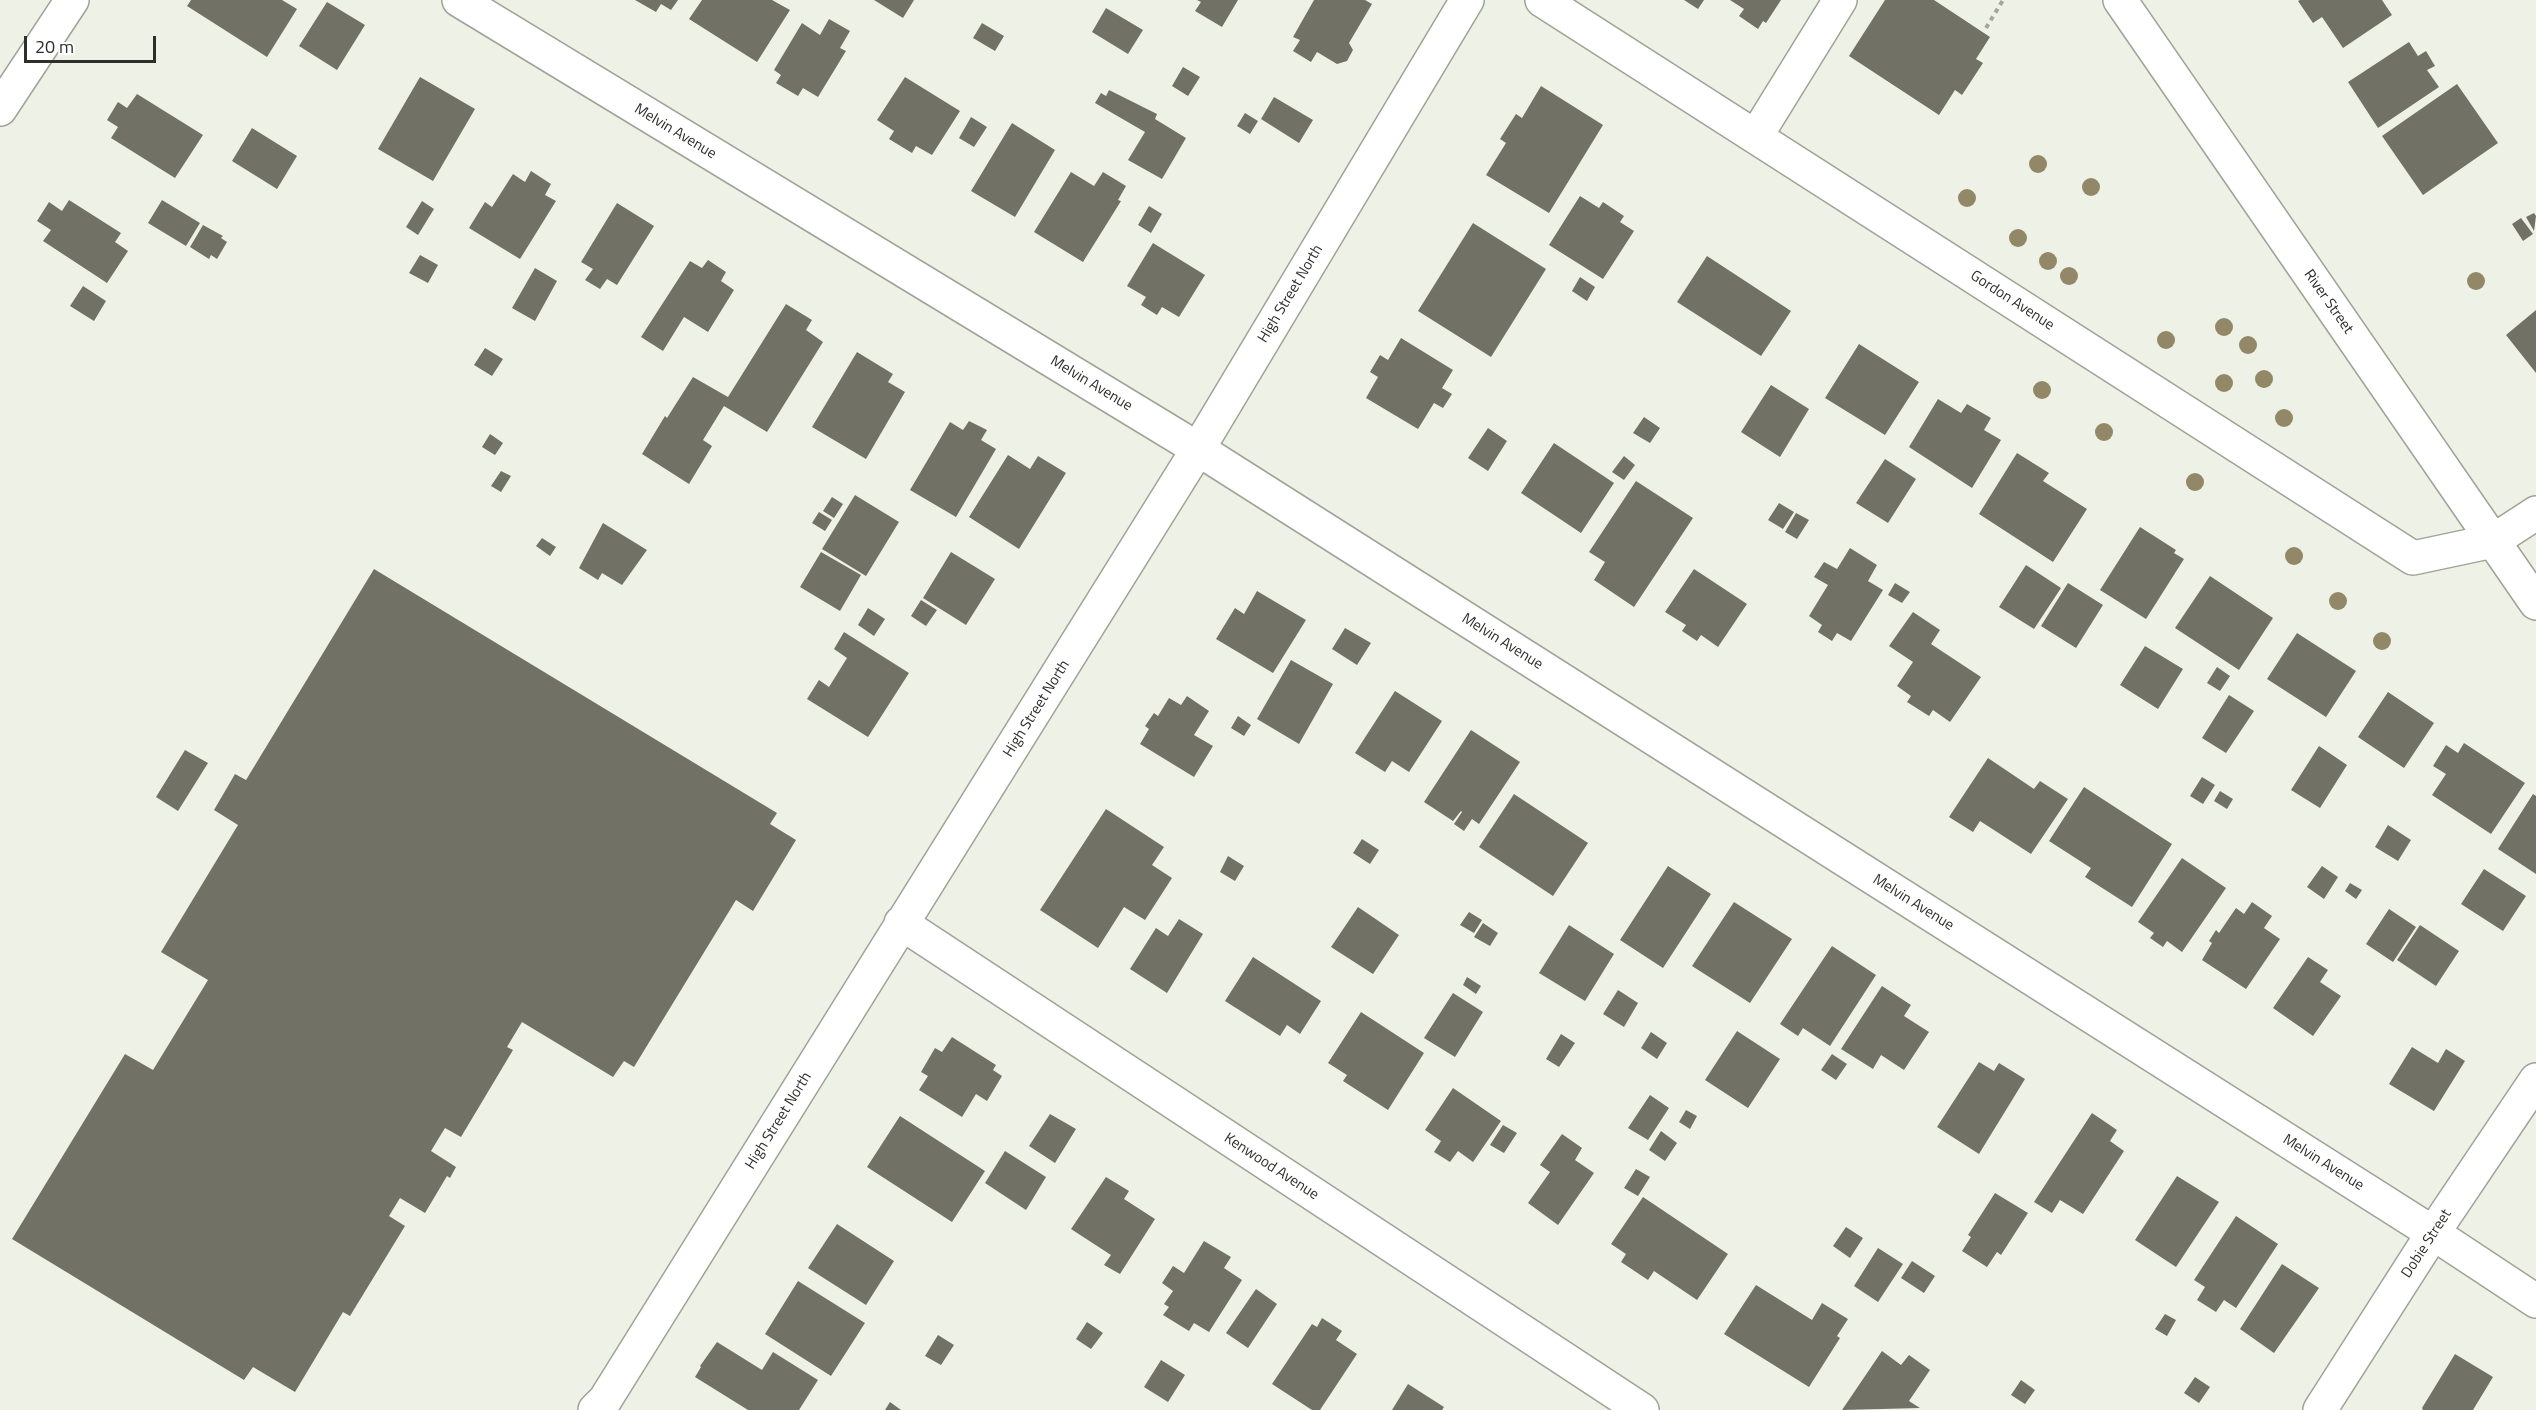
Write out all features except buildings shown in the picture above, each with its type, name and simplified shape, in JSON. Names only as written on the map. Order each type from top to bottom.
[{"type":"street","points":[[0,109],[72,0]]},
{"type":"street","name":"Melvin Avenue","points":[[459,0],[1198,449],[2433,1233],[2536,1301]]},
{"type":"street","name":"High Street North","points":[[607,1407],[901,923],[1198,449],[1467,0]]},
{"type":"street","name":"Gordon Avenue","points":[[1542,0],[2413,558],[2493,541]]},
{"type":"street","points":[[1756,136],[1840,0]]},
{"type":"street","name":"River Street","points":[[2120,0],[2536,603]]},
{"type":"street","points":[[2493,541],[2536,513]]},
{"type":"street","name":"Kenwood Avenue","points":[[901,923],[1642,1410]]},
{"type":"street","name":"Dobie Street","points":[[2320,1410],[2433,1233],[2536,1080]]},
{"type":"path","points":[[1986,28],[2003,0]]}]
